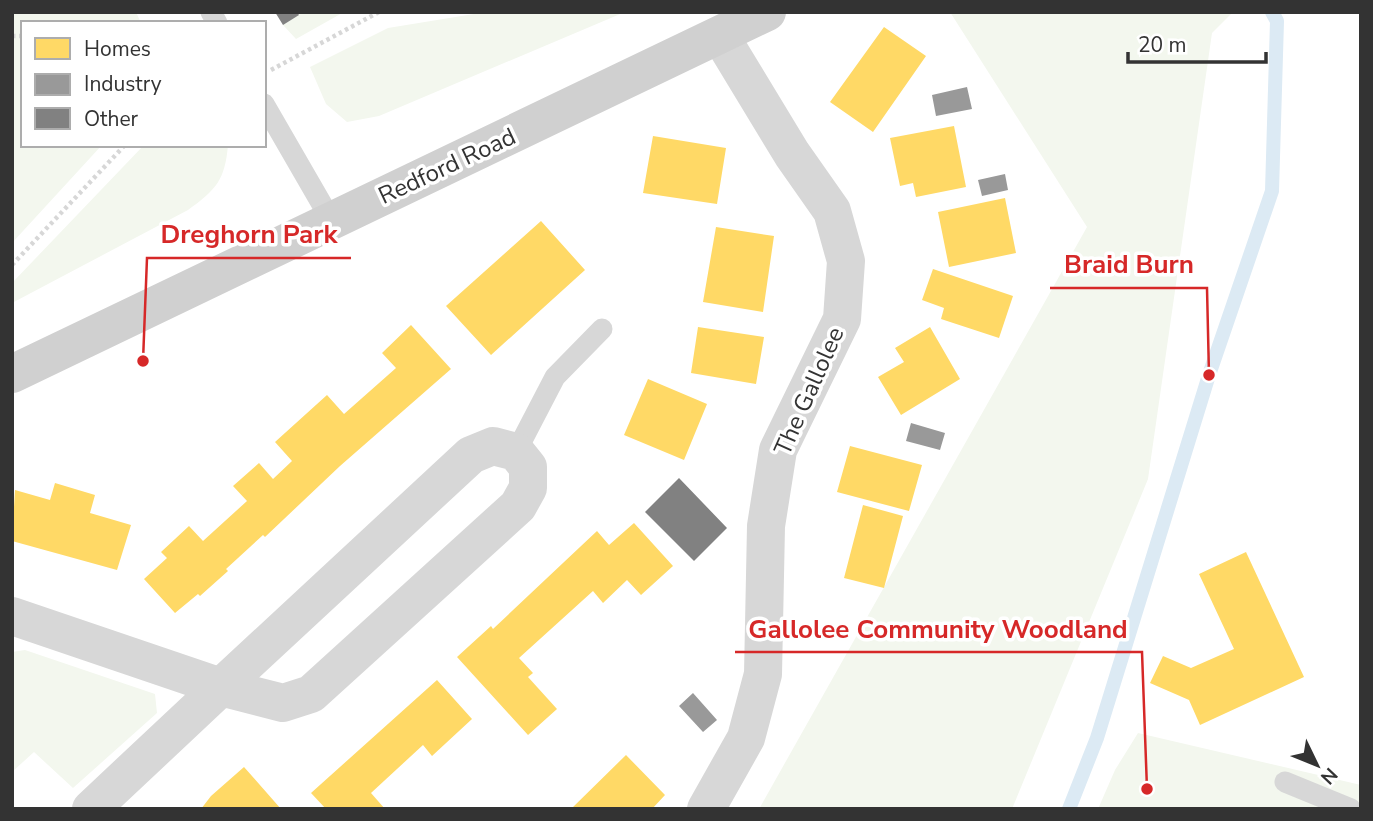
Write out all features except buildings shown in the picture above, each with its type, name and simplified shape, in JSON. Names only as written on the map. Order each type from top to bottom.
[{"type":"main road","name":"Redford Road","points":[[12,374],[720,37],[767,12]]},
{"type":"street","name":"The Gallolee","points":[[706,809],[746,738],[763,674],[766,526],[778,450],[842,319],[846,261],[832,211],[792,154],[720,37]]},
{"type":"street","points":[[12,616],[221,687],[284,703],[311,694],[518,506],[528,488],[527,467],[516,452],[494,446],[471,455],[221,687],[91,809]]},
{"type":"lane","points":[[266,107],[331,220]]},
{"type":"lane","points":[[516,452],[555,377],[602,329]]},
{"type":"lane","points":[[1285,782],[1351,809]]},
{"type":"path","points":[[266,73],[379,12]]},
{"type":"path","points":[[12,265],[123,147]]},
{"type":"shaded area","points":[[12,12],[136,12],[140,21],[21,21],[21,147],[100,147],[12,243]]},
{"type":"shaded area","points":[[303,12],[344,12],[296,39],[283,25]]},
{"type":"shaded area","points":[[486,12],[625,12],[379,116],[347,122],[326,104],[310,67],[388,28]]},
{"type":"shaded area","points":[[950,12],[1233,12],[1212,33],[1148,479],[1012,809],[759,809],[1087,227]]},
{"type":"shaded area","points":[[142,147],[228,147],[224,167],[217,183],[188,210],[12,303],[12,283]]},
{"type":"shaded area","points":[[25,650],[155,694],[157,713],[73,788],[34,752],[12,772],[12,652]]},
{"type":"shaded area","points":[[1138,733],[1361,785],[1361,809],[1098,809],[1115,770]]},
{"type":"waterway","points":[[1069,809],[1097,738],[1209,375],[1272,191],[1277,21],[1272,12]]},
{"type":"place","name":"Dreghorn Park","points":[[143,361]]},
{"type":"place","name":"Braid Burn","points":[[1209,375]]},
{"type":"place","name":"Gallolee Community Woodland","points":[[1147,789]]}]
